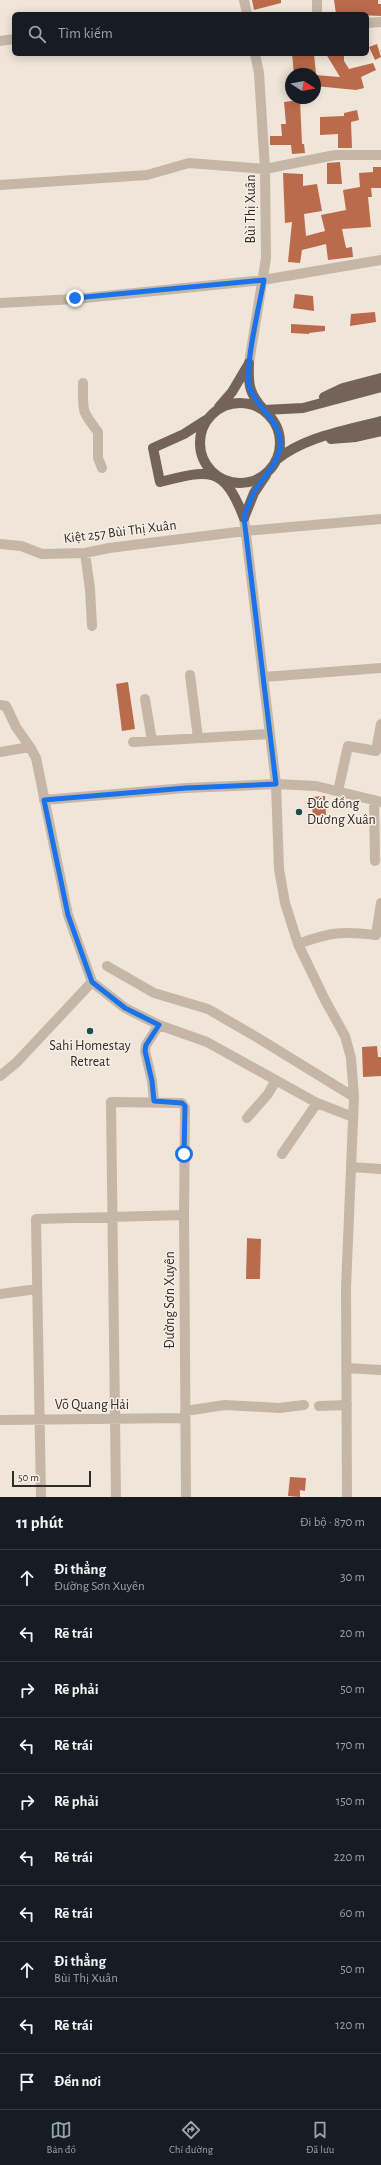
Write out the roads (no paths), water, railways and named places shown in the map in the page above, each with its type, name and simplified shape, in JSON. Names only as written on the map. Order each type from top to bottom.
[{"type":"main road","points":[[249,363],[232,392],[207,419],[184,434],[153,448],[160,482],[185,476],[217,476],[230,482],[243,483],[257,479],[268,472]]},
{"type":"main road","points":[[249,363],[248,385],[255,401],[274,420],[279,433],[280,447],[276,460]]},
{"type":"main road","points":[[303,408],[343,388],[381,378]]},
{"type":"main road","points":[[216,410],[228,404],[240,402],[253,404],[264,410],[303,408],[381,387]]},
{"type":"main road","points":[[207,419],[202,430],[200,443],[205,462],[217,476],[227,483],[235,495],[244,518]]},
{"type":"main road","points":[[244,518],[254,493],[276,460],[289,449],[307,441],[381,421]]},
{"type":"main road","points":[[307,441],[356,437],[381,431]]},
{"type":"street","points":[[244,0],[247,12]]},
{"type":"street","points":[[316,0],[317,12]]},
{"type":"street","points":[[369,22],[381,22]]},
{"type":"street","points":[[0,41],[12,39]]},
{"type":"street","name":"Bùi Thị Xuân","points":[[249,363],[264,280],[266,258],[265,169],[259,73],[255,56]]},
{"type":"street","points":[[0,185],[146,175],[189,163],[265,169],[335,155],[381,155]]},
{"type":"street","points":[[0,303],[75,298],[264,280],[381,260]]},
{"type":"street","points":[[83,383],[83,407],[88,421],[98,432],[98,458],[102,468]]},
{"type":"street","points":[[244,518],[276,784],[279,870],[285,903],[298,944],[325,1000],[345,1036],[351,1058],[354,1097],[346,1288],[347,1497]]},
{"type":"street","name":"Kiệt 257 Bùi Thị Xuân","points":[[0,544],[21,546],[42,554],[85,553],[109,548],[245,531],[381,519]]},
{"type":"street","points":[[85,553],[90,589],[92,626]]},
{"type":"street","points":[[264,677],[381,668]]},
{"type":"street","points":[[190,675],[198,738]]},
{"type":"street","points":[[145,699],[152,741]]},
{"type":"street","points":[[0,705],[6,706],[16,727],[36,758],[68,915],[92,982],[125,1008],[159,1025],[207,1042],[317,1103],[353,1117]]},
{"type":"street","points":[[338,791],[348,746],[376,750],[381,724]]},
{"type":"street","points":[[133,742],[269,734]]},
{"type":"street","points":[[0,752],[30,747]]},
{"type":"street","points":[[44,800],[193,788],[276,784],[312,785],[377,801],[376,861]]},
{"type":"street","points":[[298,944],[322,936],[346,931],[376,935],[380,915],[380,903]]},
{"type":"street","points":[[107,966],[154,993],[208,1009],[354,1097]]},
{"type":"street","points":[[0,1076],[16,1064],[92,982]]},
{"type":"street","points":[[116,1497],[111,1102],[154,1101],[152,1081],[145,1051],[146,1045],[159,1025]]},
{"type":"street","points":[[247,1118],[268,1094],[276,1080]]},
{"type":"street","name":"Đường Sơn Xuyên","points":[[154,1101],[184,1104],[185,1108],[184,1215],[186,1497]]},
{"type":"street","points":[[282,1154],[317,1103]]},
{"type":"street","points":[[351,1168],[381,1169]]},
{"type":"street","points":[[41,1497],[36,1219],[184,1215]]},
{"type":"street","points":[[0,1294],[37,1289]]},
{"type":"street","points":[[347,1368],[381,1370]]},
{"type":"street","name":"Võ Quang Hải","points":[[0,1420],[115,1419],[185,1414],[225,1405],[279,1408],[304,1405]]},
{"type":"street","points":[[319,1406],[347,1405]]},
{"type":"place","name":"Đúc đồng Dương Xuân","points":[[299,812]]},
{"type":"place","name":"Sahi Homestay Retreat","points":[[90,1031]]}]
